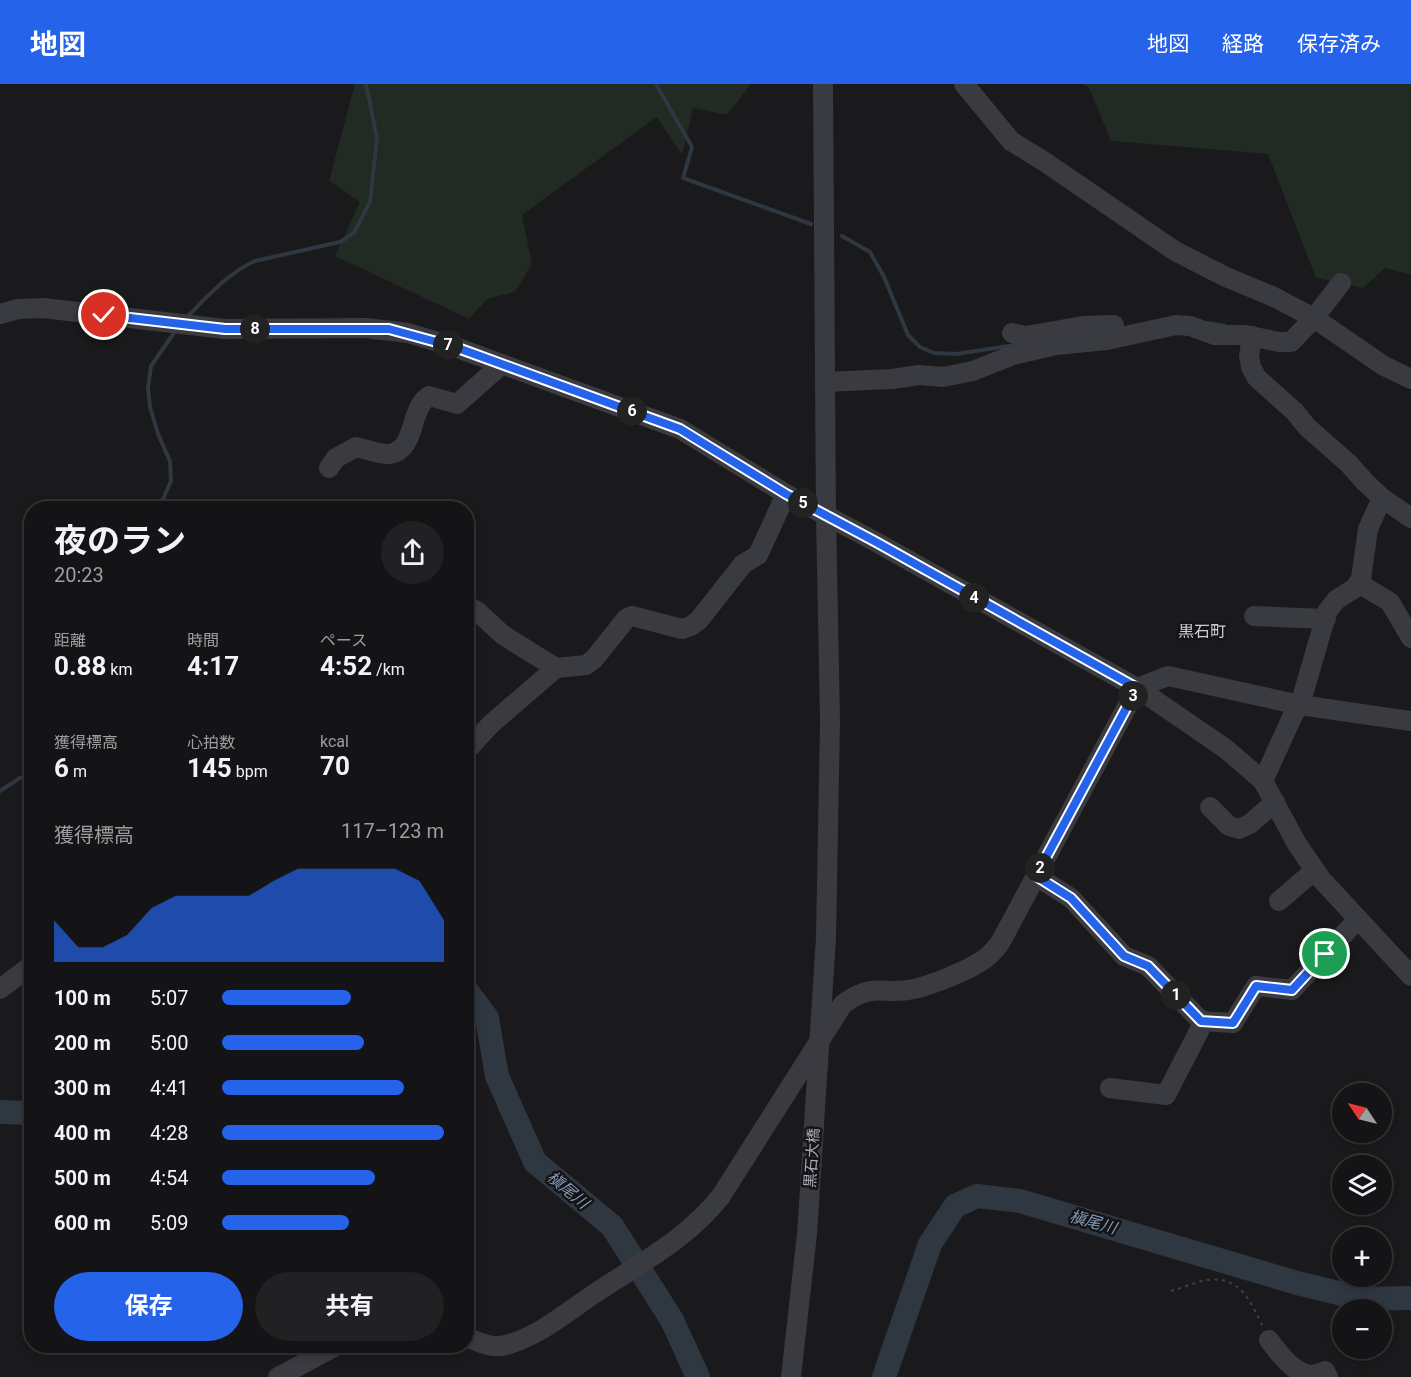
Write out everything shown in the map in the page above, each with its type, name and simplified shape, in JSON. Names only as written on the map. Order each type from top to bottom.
[{"type":"street","name":"黒石大橋","points":[[791,1377],[807,1234],[826,938],[830,721],[823,84]]},
{"type":"street","points":[[964,84],[1011,141],[1046,162],[1175,250],[1226,278],[1274,297],[1314,318],[1384,366],[1411,379]]},
{"type":"street","points":[[1012,333],[1026,336],[1083,326],[1093,334],[1176,325],[1190,326],[1215,335],[1252,336],[1279,342],[1291,342],[1314,318],[1341,283]]},
{"type":"street","points":[[0,314],[18,309],[43,308],[225,329],[389,329],[455,347],[680,429],[786,494],[1137,688],[1226,749],[1263,782],[1297,844],[1315,870],[1358,920],[1408,965]]},
{"type":"street","points":[[825,382],[892,379],[919,375],[943,377],[973,371],[1013,355],[1056,345],[1114,325]]},
{"type":"street","points":[[1252,336],[1249,356],[1251,367],[1257,378],[1382,498],[1408,510]]},
{"type":"street","points":[[329,468],[336,458],[356,447],[388,454],[398,450],[407,440],[422,400],[429,396],[457,404],[502,364]]},
{"type":"street","points":[[474,742],[491,724],[556,668],[586,665],[594,659],[626,619],[632,616],[682,629],[699,620],[743,564],[758,555],[786,494]]},
{"type":"street","points":[[1263,782],[1293,715],[1300,705],[1327,612],[1336,600],[1355,588],[1361,579],[1368,529],[1382,498]]},
{"type":"street","points":[[1358,583],[1390,602],[1411,638]]},
{"type":"street","points":[[474,610],[503,635],[556,668]]},
{"type":"street","points":[[1254,616],[1326,619]]},
{"type":"street","points":[[474,1340],[492,1347],[507,1345],[538,1332],[667,1247],[704,1217],[721,1196],[843,1005],[858,994],[873,990],[913,989],[939,981],[984,960],[1000,944],[1137,688],[1168,676],[1300,705],[1411,721]]},
{"type":"street","points":[[1210,807],[1229,826],[1239,829],[1250,824],[1275,801]]},
{"type":"street","points":[[1279,902],[1315,870]]},
{"type":"street","points":[[1036,876],[1071,898],[1124,956],[1148,966],[1201,1021],[1233,1023],[1256,986],[1292,990],[1358,920]]},
{"type":"street","points":[[0,989],[24,971]]},
{"type":"street","points":[[1110,1088],[1166,1095],[1200,1029],[1201,1021]]},
{"type":"street","points":[[1269,1340],[1301,1372],[1312,1375],[1324,1371],[1328,1377]]},
{"type":"street","points":[[278,1377],[323,1353]]},
{"type":"path","points":[[1171,1291],[1205,1280],[1216,1280],[1238,1286],[1247,1296],[1269,1340]]},
{"type":"shaded area","points":[[355,84],[751,84],[727,115],[693,108],[682,155],[657,117],[522,215],[532,264],[515,292],[487,299],[469,319],[335,256],[360,202],[329,181]]},
{"type":"shaded area","points":[[1083,84],[1411,84],[1411,275],[1385,268],[1363,288],[1316,278],[1268,154],[1111,141],[1089,88]]},
{"type":"waterway","points":[[187,317],[227,279],[245,266],[255,261],[340,242],[354,233],[370,202],[377,138],[366,84]]},
{"type":"waterway","points":[[656,84],[692,147],[683,178],[811,224]]},
{"type":"waterway","points":[[842,236],[870,252],[884,277],[908,335],[920,347],[934,353],[956,354],[1015,345]]},
{"type":"waterway","points":[[1208,323],[1225,326]]},
{"type":"waterway","points":[[162,501],[171,481],[170,461],[158,434],[150,407],[148,388],[151,366],[176,330]]},
{"type":"waterway","points":[[0,791],[24,776]]},
{"type":"waterway","name":"槇尾川","points":[[474,1001],[487,1018],[497,1076],[535,1162],[612,1226],[672,1320],[698,1377]]},
{"type":"waterway","name":"槇尾川","points":[[0,1112],[24,1113]]},
{"type":"waterway","name":"槇尾川","points":[[884,1377],[930,1244],[955,1206],[977,1196],[1020,1201],[1297,1283],[1363,1299],[1411,1298]]},
{"type":"district","name":"黒石町","points":[[1202,631]]},
{"type":"route","points":[[104,315],[225,329],[389,329],[455,347],[680,429],[786,494],[1137,688],[1036,876],[1071,898],[1124,956],[1148,966],[1201,1021],[1233,1023],[1256,986],[1292,990],[1325,954]]}]
